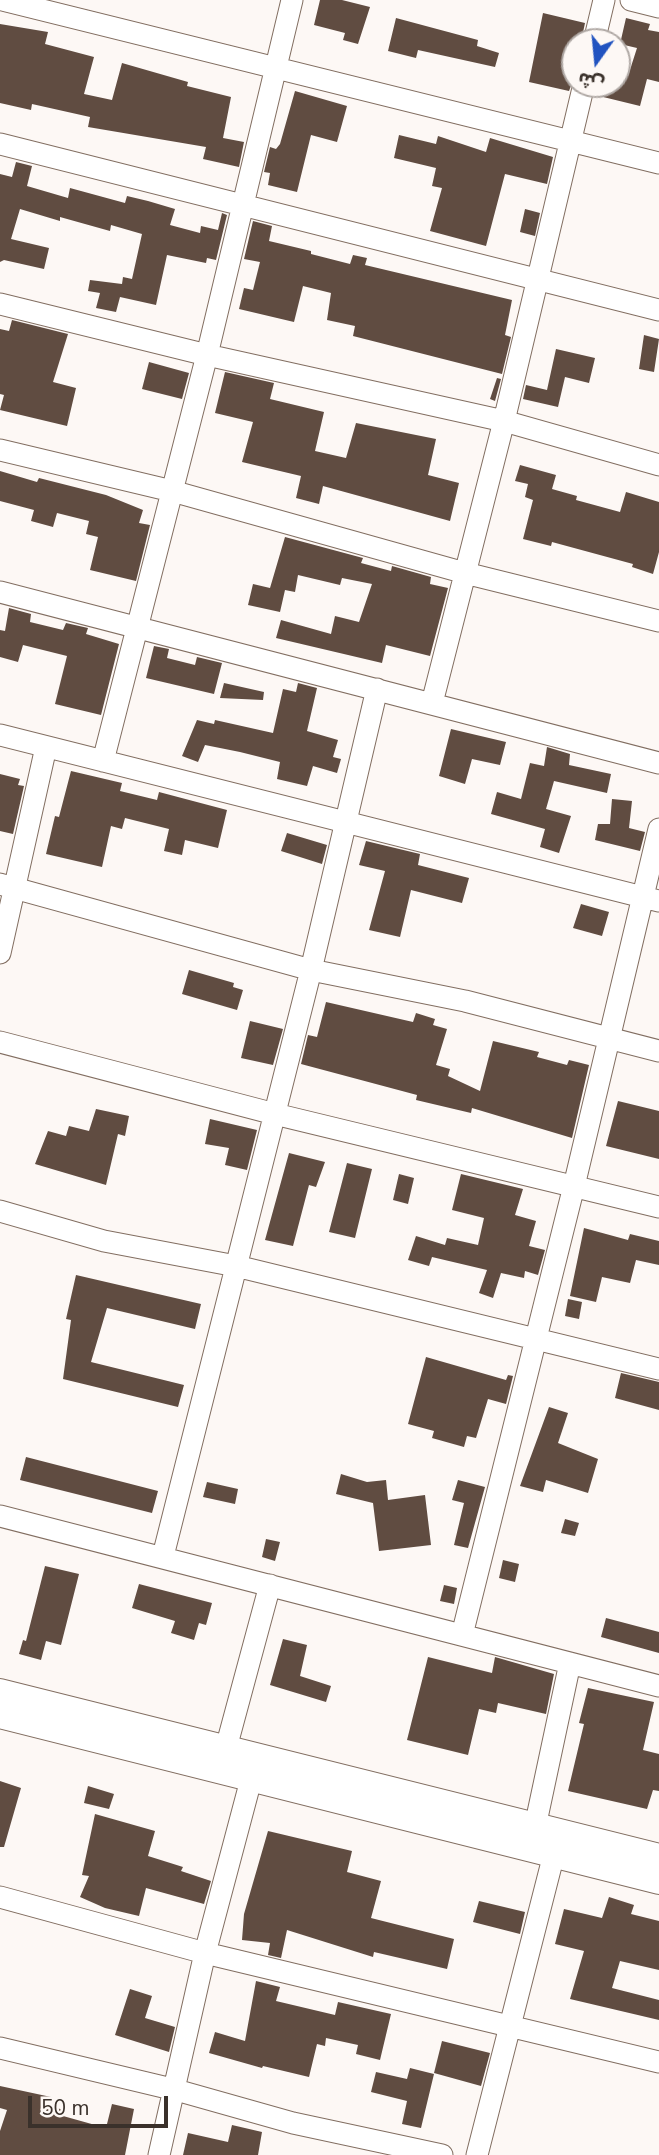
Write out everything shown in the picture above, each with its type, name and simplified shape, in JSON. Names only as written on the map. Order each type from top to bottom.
[{"type":"street","points":[[2,0],[659,163]]},
{"type":"street","points":[[103,761],[207,355],[292,0]]},
{"type":"street","points":[[597,28],[604,0]]},
{"type":"street","points":[[631,0],[659,7]]},
{"type":"street","points":[[432,703],[504,421],[580,98]]},
{"type":"street","points":[[0,144],[659,310]]},
{"type":"street","points":[[0,304],[207,355],[504,421],[659,465]]},
{"type":"street","points":[[0,450],[172,491],[465,573],[659,621]]},
{"type":"street","points":[[0,592],[138,625],[659,763]]},
{"type":"street","points":[[163,1556],[311,970],[377,689]]},
{"type":"street","points":[[0,736],[651,899]]},
{"type":"street","points":[[0,953],[8,886],[46,747]]},
{"type":"street","points":[[462,1634],[610,1038],[651,899],[659,829]]},
{"type":"street","points":[[8,886],[311,970],[465,1001],[659,1051]]},
{"type":"street","points":[[0,1042],[275,1114],[659,1207]]},
{"type":"street","points":[[0,1211],[104,1241],[236,1266],[659,1369]]},
{"type":"street","points":[[0,1516],[659,1686]]},
{"type":"street","points":[[226,1748],[270,1585]]},
{"type":"street","points":[[535,1827],[570,1663]]},
{"type":"street","points":[[0,1692],[659,1857]]},
{"type":"street","points":[[0,1715],[252,1776],[659,1881]]},
{"type":"street","points":[[159,2155],[176,2090],[205,1953],[252,1776]]},
{"type":"street","points":[[478,2155],[554,1854]]},
{"type":"street","points":[[0,1897],[205,1953],[659,2062]]},
{"type":"street","points":[[0,2048],[176,2090],[293,2123],[442,2155]]},
{"type":"building","points":[[320,0],[342,0],[370,7],[358,44],[343,40],[345,33],[314,25]]},
{"type":"building","points":[[543,13],[585,23],[584,28],[561,28],[561,89],[529,82]]},
{"type":"building","points":[[396,18],[478,40],[477,46],[499,53],[495,67],[418,50],[416,58],[388,51]]},
{"type":"building","points":[[626,18],[650,24],[648,30],[659,32],[659,82],[647,79],[640,106],[607,98],[631,98],[631,67],[637,48],[631,47],[631,28],[624,28]]},
{"type":"building","points":[[0,24],[48,32],[45,44],[94,57],[84,94],[112,100],[122,63],[188,82],[187,86],[231,97],[223,138],[244,142],[239,167],[203,159],[206,147],[88,127],[90,117],[32,104],[31,110],[0,103]]},
{"type":"building","points":[[295,91],[347,106],[337,142],[311,135],[297,192],[268,185],[270,173],[264,172],[270,147],[276,149],[280,144]]},
{"type":"building","points":[[399,135],[436,144],[438,136],[486,152],[490,138],[553,157],[547,184],[505,174],[486,246],[430,231],[442,188],[432,186],[436,168],[394,158]]},
{"type":"building","points":[[16,162],[32,166],[27,186],[68,198],[70,188],[125,203],[127,196],[148,201],[175,209],[170,225],[200,233],[201,226],[218,230],[222,213],[227,215],[216,260],[207,258],[206,263],[167,255],[156,305],[120,297],[116,312],[96,308],[100,293],[88,291],[90,280],[122,284],[123,277],[132,279],[142,234],[111,225],[110,231],[60,217],[60,221],[20,209],[11,239],[49,248],[44,269],[4,260],[0,262],[0,174],[12,177]]},
{"type":"building","points":[[525,209],[540,213],[535,236],[520,232]]},
{"type":"building","points":[[253,221],[272,226],[269,241],[311,251],[311,254],[350,264],[353,255],[367,258],[365,265],[512,300],[505,335],[511,337],[502,374],[353,336],[355,326],[327,320],[331,293],[303,286],[294,322],[239,309],[244,288],[253,290],[260,262],[244,259]]},
{"type":"building","points":[[12,320],[68,334],[53,382],[76,388],[67,426],[0,410],[4,395],[0,394],[0,329],[9,331]]},
{"type":"building","points":[[644,335],[659,339],[654,372],[639,369]]},
{"type":"building","points":[[556,349],[595,358],[589,383],[565,377],[558,407],[523,399],[526,385],[547,390]]},
{"type":"building","points":[[149,362],[189,373],[182,399],[142,389]]},
{"type":"building","points":[[225,372],[274,383],[270,399],[324,412],[315,451],[346,458],[356,423],[436,439],[428,475],[459,483],[450,521],[323,486],[319,504],[296,498],[301,476],[242,462],[253,422],[215,413]]},
{"type":"building","points":[[497,378],[501,379],[495,401],[490,399]]},
{"type":"building","points":[[520,465],[556,475],[552,489],[577,496],[576,500],[620,512],[626,492],[659,502],[659,552],[653,574],[632,567],[633,564],[552,542],[551,546],[523,539],[533,500],[525,497],[528,484],[515,481]]},
{"type":"building","points":[[0,471],[37,482],[39,478],[106,495],[143,510],[139,523],[150,525],[136,581],[90,570],[98,537],[86,534],[89,521],[57,513],[53,527],[31,521],[34,510],[0,501]]},
{"type":"building","points":[[285,537],[363,558],[361,563],[391,571],[392,566],[431,577],[430,584],[448,588],[430,656],[386,645],[382,663],[276,638],[281,620],[331,634],[335,616],[359,622],[372,584],[342,578],[340,585],[298,575],[295,592],[285,590],[280,612],[248,605],[253,584],[270,588]]},
{"type":"building","points":[[9,608],[31,614],[30,622],[63,630],[66,623],[88,628],[86,634],[119,644],[101,715],[55,704],[67,656],[23,645],[18,662],[0,657],[0,630],[5,631]]},
{"type":"building","points":[[154,646],[169,649],[167,658],[195,665],[197,657],[222,663],[214,694],[146,678]]},
{"type":"building","points":[[224,683],[264,692],[263,700],[220,698]]},
{"type":"building","points":[[298,683],[317,688],[307,731],[338,740],[333,757],[341,759],[337,773],[313,766],[307,786],[277,779],[280,762],[240,752],[205,745],[198,762],[182,756],[197,720],[214,724],[215,720],[273,733],[283,689],[296,692]]},
{"type":"building","points":[[451,729],[506,742],[500,765],[472,759],[465,784],[439,776]]},
{"type":"building","points":[[547,747],[570,754],[569,765],[611,774],[607,793],[554,781],[546,809],[571,816],[559,853],[540,847],[545,829],[491,814],[497,792],[521,799],[530,763],[544,766]]},
{"type":"building","points":[[71,771],[122,783],[120,791],[157,800],[159,792],[227,810],[218,848],[185,840],[182,855],[164,851],[169,829],[125,818],[122,829],[111,826],[102,867],[46,854],[55,816],[59,817]]},
{"type":"building","points":[[0,774],[20,779],[18,785],[24,786],[13,834],[0,831]]},
{"type":"building","points":[[612,799],[632,801],[629,828],[645,832],[640,851],[595,840],[598,824],[610,824]]},
{"type":"building","points":[[287,833],[327,845],[322,864],[281,851]]},
{"type":"building","points":[[366,841],[420,854],[418,865],[469,878],[462,903],[411,890],[400,937],[369,930],[385,871],[359,865]]},
{"type":"building","points":[[581,904],[609,912],[602,936],[573,928]]},
{"type":"building","points":[[189,970],[234,983],[233,987],[243,990],[237,1010],[182,994]]},
{"type":"building","points":[[326,1002],[413,1022],[416,1013],[435,1019],[433,1025],[447,1029],[436,1065],[450,1069],[448,1076],[480,1091],[493,1041],[539,1052],[537,1057],[567,1065],[569,1060],[589,1065],[572,1138],[472,1108],[471,1113],[416,1100],[417,1095],[301,1064],[308,1035],[317,1037]]},
{"type":"building","points":[[250,1021],[283,1029],[273,1065],[241,1058]]},
{"type":"building","points":[[618,1101],[659,1111],[659,1159],[606,1146]]},
{"type":"building","points":[[96,1109],[129,1116],[125,1136],[118,1134],[106,1185],[35,1164],[48,1131],[66,1136],[69,1126],[89,1131]]},
{"type":"building","points":[[210,1119],[257,1130],[247,1170],[225,1165],[229,1148],[205,1144]]},
{"type":"building","points":[[289,1153],[325,1162],[316,1187],[309,1185],[293,1246],[265,1240]]},
{"type":"building","points":[[347,1163],[372,1169],[355,1238],[329,1232]]},
{"type":"building","points":[[399,1174],[414,1178],[408,1204],[393,1200]]},
{"type":"building","points":[[461,1174],[523,1189],[515,1215],[536,1221],[529,1246],[545,1250],[538,1275],[525,1271],[524,1278],[501,1273],[493,1298],[479,1293],[487,1270],[432,1257],[429,1266],[408,1260],[416,1236],[445,1245],[447,1238],[478,1245],[484,1218],[452,1210]]},
{"type":"building","points":[[584,1228],[628,1240],[630,1234],[659,1241],[659,1265],[636,1260],[630,1283],[602,1277],[596,1302],[570,1296]]},
{"type":"building","points":[[76,1275],[201,1304],[195,1329],[107,1308],[91,1362],[184,1385],[178,1407],[63,1379],[71,1320],[66,1319]]},
{"type":"building","points":[[568,1299],[582,1302],[579,1319],[565,1316]]},
{"type":"building","points":[[426,1357],[506,1380],[508,1375],[513,1376],[506,1404],[488,1399],[476,1438],[467,1436],[464,1447],[432,1438],[434,1431],[408,1424]]},
{"type":"building","points":[[621,1373],[659,1382],[659,1410],[615,1398]]},
{"type":"building","points":[[549,1407],[568,1413],[558,1443],[598,1459],[588,1493],[546,1480],[543,1492],[520,1486]]},
{"type":"building","points":[[26,1457],[158,1491],[152,1513],[20,1480]]},
{"type":"building","points":[[341,1474],[367,1482],[386,1480],[388,1500],[425,1495],[431,1545],[379,1551],[373,1503],[336,1494]]},
{"type":"building","points":[[458,1480],[485,1487],[468,1548],[454,1545],[464,1503],[452,1500]]},
{"type":"building","points":[[207,1482],[238,1489],[235,1504],[203,1497]]},
{"type":"building","points":[[565,1519],[579,1523],[575,1536],[561,1533]]},
{"type":"building","points":[[266,1539],[280,1542],[275,1561],[262,1557]]},
{"type":"building","points":[[503,1560],[519,1564],[515,1582],[499,1578]]},
{"type":"building","points":[[45,1566],[79,1574],[61,1645],[46,1641],[41,1660],[19,1654],[23,1640],[26,1641]]},
{"type":"building","points":[[139,1584],[212,1603],[206,1625],[199,1623],[194,1640],[171,1633],[175,1621],[132,1608]]},
{"type":"building","points":[[444,1585],[457,1588],[454,1604],[440,1601]]},
{"type":"building","points":[[606,1618],[659,1632],[659,1653],[601,1637]]},
{"type":"building","points":[[283,1639],[307,1645],[300,1676],[331,1686],[326,1702],[270,1685]]},
{"type":"building","points":[[428,1657],[492,1673],[495,1657],[554,1674],[546,1714],[498,1703],[496,1713],[479,1709],[468,1755],[407,1740]]},
{"type":"building","points":[[588,1688],[654,1702],[643,1750],[659,1754],[659,1791],[653,1790],[647,1809],[568,1791],[584,1724],[579,1723]]},
{"type":"building","points":[[0,1781],[21,1788],[4,1847],[0,1847]]},
{"type":"building","points":[[88,1786],[114,1794],[109,1809],[84,1803]]},
{"type":"building","points":[[95,1814],[155,1831],[148,1856],[183,1867],[181,1871],[211,1881],[204,1904],[146,1888],[139,1916],[105,1908],[80,1897],[89,1876],[82,1875]]},
{"type":"building","points":[[268,1831],[352,1851],[347,1872],[381,1881],[371,1918],[454,1939],[447,1969],[374,1952],[373,1957],[287,1930],[281,1958],[268,1955],[270,1943],[242,1940],[244,1914]]},
{"type":"building","points":[[609,1897],[634,1905],[631,1914],[659,1921],[659,1970],[620,1961],[612,1988],[659,2000],[659,2020],[570,1999],[584,1951],[555,1944],[564,1909],[602,1918]]},
{"type":"building","points":[[479,1901],[525,1912],[520,1934],[473,1922]]},
{"type":"building","points":[[256,1981],[280,1987],[276,2001],[335,2015],[338,2002],[391,2014],[380,2060],[356,2054],[358,2045],[326,2038],[325,2046],[317,2044],[309,2077],[263,2066],[262,2068],[209,2053],[215,2032],[245,2041]]},
{"type":"building","points":[[130,1989],[152,1996],[145,2018],[175,2027],[169,2052],[115,2035]]},
{"type":"building","points":[[442,2041],[490,2053],[481,2086],[434,2073]]},
{"type":"building","points":[[410,2068],[434,2074],[421,2128],[402,2124],[407,2101],[371,2092],[376,2072],[407,2079]]},
{"type":"building","points":[[0,2086],[51,2097],[49,2106],[64,2110],[63,2116],[106,2128],[112,2104],[134,2109],[125,2155],[0,2155],[0,2131],[7,2110],[0,2108]]},
{"type":"building","points":[[232,2125],[262,2132],[258,2155],[183,2155],[188,2133],[228,2142]]}]
